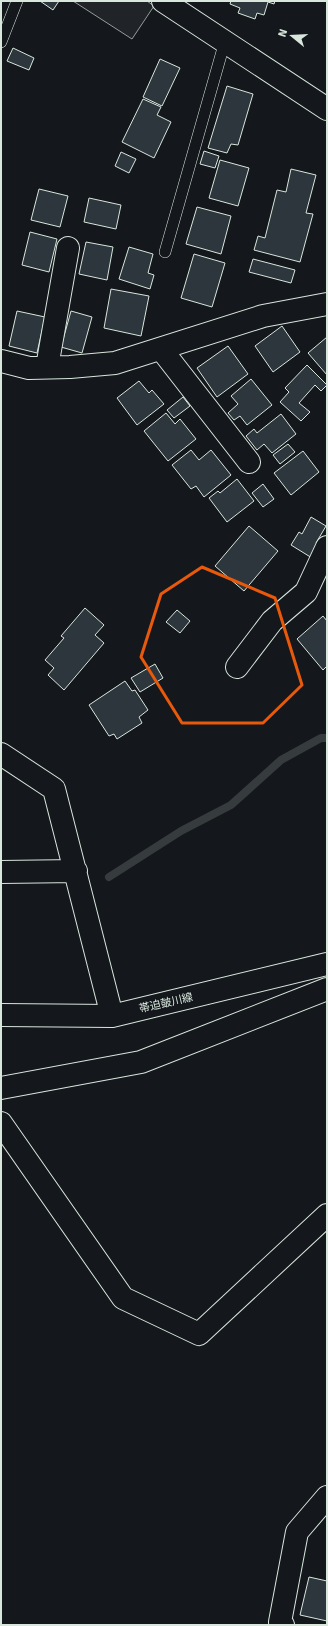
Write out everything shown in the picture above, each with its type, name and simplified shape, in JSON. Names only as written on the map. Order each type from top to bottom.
[{"type":"street","points":[[164,1],[327,109]]},
{"type":"street","points":[[47,367],[68,248]]},
{"type":"street","points":[[1,361],[29,368],[70,367],[115,362],[161,349],[263,316],[327,304]]},
{"type":"street","points":[[161,349],[249,462]]},
{"type":"street","points":[[237,667],[272,621],[306,592],[327,547]]},
{"type":"street","points":[[1,754],[54,789],[112,1016]]},
{"type":"street","points":[[1,872],[76,871]]},
{"type":"street","name":"帯迫皷川線","points":[[1,1015],[112,1016],[327,964]]},
{"type":"street","points":[[1,1088],[141,1062],[327,989]]},
{"type":"street","points":[[1,1123],[123,1298],[199,1334],[327,1215]]},
{"type":"street","points":[[283,1625],[280,1622],[297,1532],[327,1496]]},
{"type":"lane","points":[[1,42],[17,1]]},
{"type":"lane","points":[[165,252],[225,41]]},
{"type":"highlighted area","points":[[202,567],[275,598],[302,685],[263,723],[182,723],[141,657],[161,594]]},
{"type":"shaded area","points":[[73,1],[147,1],[154,6],[132,39]]},
{"type":"building","points":[[40,1],[59,1],[53,10]]},
{"type":"building","points":[[231,1],[275,1],[274,4],[268,2],[264,15],[257,13],[255,19],[238,13],[240,8],[230,4]]},
{"type":"building","points":[[13,48],[34,58],[29,70],[7,61]]},
{"type":"building","points":[[160,59],[180,68],[162,106],[143,97]]},
{"type":"building","points":[[227,86],[253,94],[238,145],[231,144],[227,153],[208,148]]},
{"type":"building","points":[[143,99],[161,107],[157,115],[171,122],[154,158],[122,142]]},
{"type":"building","points":[[204,151],[219,156],[215,168],[200,164]]},
{"type":"building","points":[[121,152],[136,159],[129,173],[115,166]]},
{"type":"building","points":[[220,160],[249,168],[238,206],[209,198]]},
{"type":"building","points":[[291,169],[316,175],[306,213],[313,214],[300,262],[254,250],[258,236],[265,238],[277,190],[286,192]]},
{"type":"building","points":[[39,189],[68,196],[60,227],[31,220]]},
{"type":"building","points":[[89,198],[121,205],[116,229],[84,222]]},
{"type":"building","points":[[197,207],[231,216],[221,254],[186,244]]},
{"type":"building","points":[[30,232],[57,239],[49,272],[22,265]]},
{"type":"building","points":[[86,242],[113,247],[107,280],[79,274]]},
{"type":"building","points":[[129,247],[153,254],[148,273],[154,275],[150,289],[119,279]]},
{"type":"building","points":[[194,254],[225,263],[212,307],[181,298]]},
{"type":"building","points":[[253,259],[295,270],[291,283],[249,272]]},
{"type":"building","points":[[111,289],[149,296],[141,336],[104,328]]},
{"type":"building","points":[[17,311],[45,317],[37,353],[9,346]]},
{"type":"building","points":[[71,311],[92,317],[82,353],[61,347]]},
{"type":"building","points":[[282,326],[300,352],[273,372],[255,346]]},
{"type":"building","points":[[327,337],[327,375],[308,353]]},
{"type":"building","points":[[228,346],[248,374],[217,397],[197,368]]},
{"type":"building","points":[[307,365],[327,385],[321,391],[315,385],[299,403],[310,412],[301,421],[280,402],[289,392],[285,388]]},
{"type":"building","points":[[251,379],[272,405],[247,425],[240,416],[234,420],[228,413],[238,404],[231,396]]},
{"type":"building","points":[[139,381],[149,393],[152,390],[164,404],[137,425],[117,398]]},
{"type":"building","points":[[183,397],[190,406],[174,418],[167,410]]},
{"type":"building","points":[[166,413],[175,424],[180,419],[196,439],[168,461],[144,431]]},
{"type":"building","points":[[281,414],[296,434],[272,453],[264,444],[257,450],[246,436],[254,429],[257,433]]},
{"type":"building","points":[[288,444],[295,452],[280,464],[273,455]]},
{"type":"building","points":[[191,450],[199,460],[211,450],[231,475],[204,497],[196,486],[191,489],[172,465]]},
{"type":"building","points":[[303,451],[319,472],[291,495],[274,473]]},
{"type":"building","points":[[237,479],[254,501],[227,522],[209,498],[218,491],[220,493]]},
{"type":"building","points":[[263,484],[274,499],[263,507],[252,493]]},
{"type":"building","points":[[311,517],[326,526],[316,543],[319,544],[312,558],[291,545],[299,532],[302,534]]},
{"type":"building","points":[[249,526],[278,551],[244,591],[215,566]]},
{"type":"building","points":[[85,608],[104,625],[95,635],[104,643],[64,690],[48,675],[54,668],[45,660],[64,638],[61,636]]},
{"type":"building","points":[[177,610],[190,621],[180,633],[166,622]]},
{"type":"building","points":[[323,616],[327,621],[327,666],[323,670],[297,639]]},
{"type":"building","points":[[155,664],[163,678],[140,692],[131,678]]},
{"type":"building","points":[[125,681],[132,691],[135,690],[148,710],[139,717],[142,723],[117,739],[114,734],[109,736],[89,705]]},
{"type":"building","points":[[309,1577],[327,1581],[327,1621],[300,1615]]},
{"type":"waterway","points":[[109,877],[181,831],[231,805],[281,760],[321,738],[327,738]]}]
